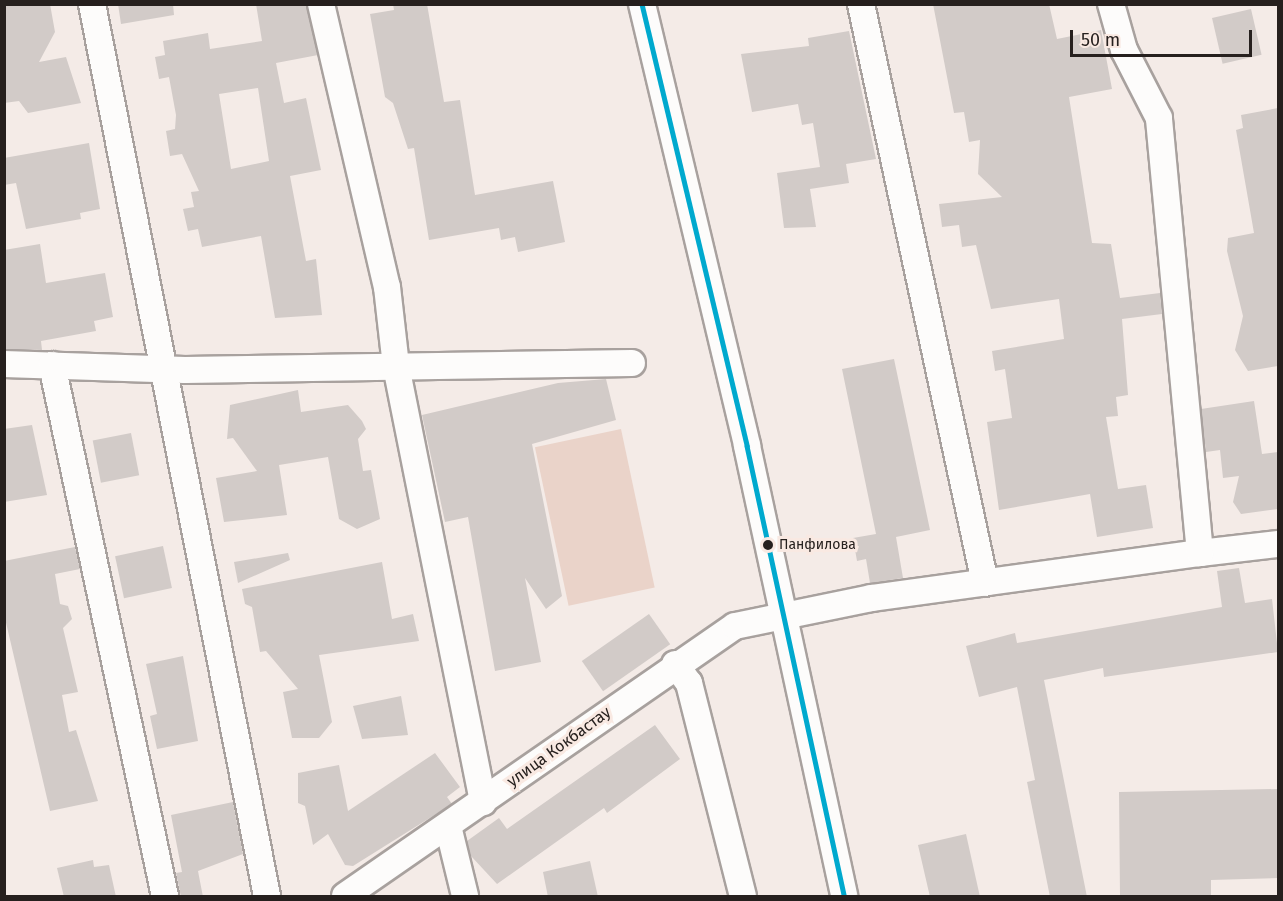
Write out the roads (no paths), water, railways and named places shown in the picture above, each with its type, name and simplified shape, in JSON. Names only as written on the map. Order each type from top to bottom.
[{"type":"street","points":[[92,4],[267,897]]},
{"type":"street","points":[[321,4],[387,287],[396,366],[483,802]]},
{"type":"street","points":[[642,4],[844,897]]},
{"type":"street","points":[[861,4],[985,583]]},
{"type":"street","points":[[1111,4],[1124,50],[1159,118],[1200,553]]},
{"type":"street","points":[[4,364],[164,370],[632,363]]},
{"type":"street","points":[[52,365],[165,897]]},
{"type":"street","name":"улица Кокбастау","points":[[345,897],[483,802],[675,664],[735,626],[781,613],[1200,553],[1278,544]]},
{"type":"street","points":[[675,664],[689,683],[743,897]]},
{"type":"street","points":[[448,826],[465,897]]},
{"type":"place","name":"Панфилова","points":[[768,545]]}]
